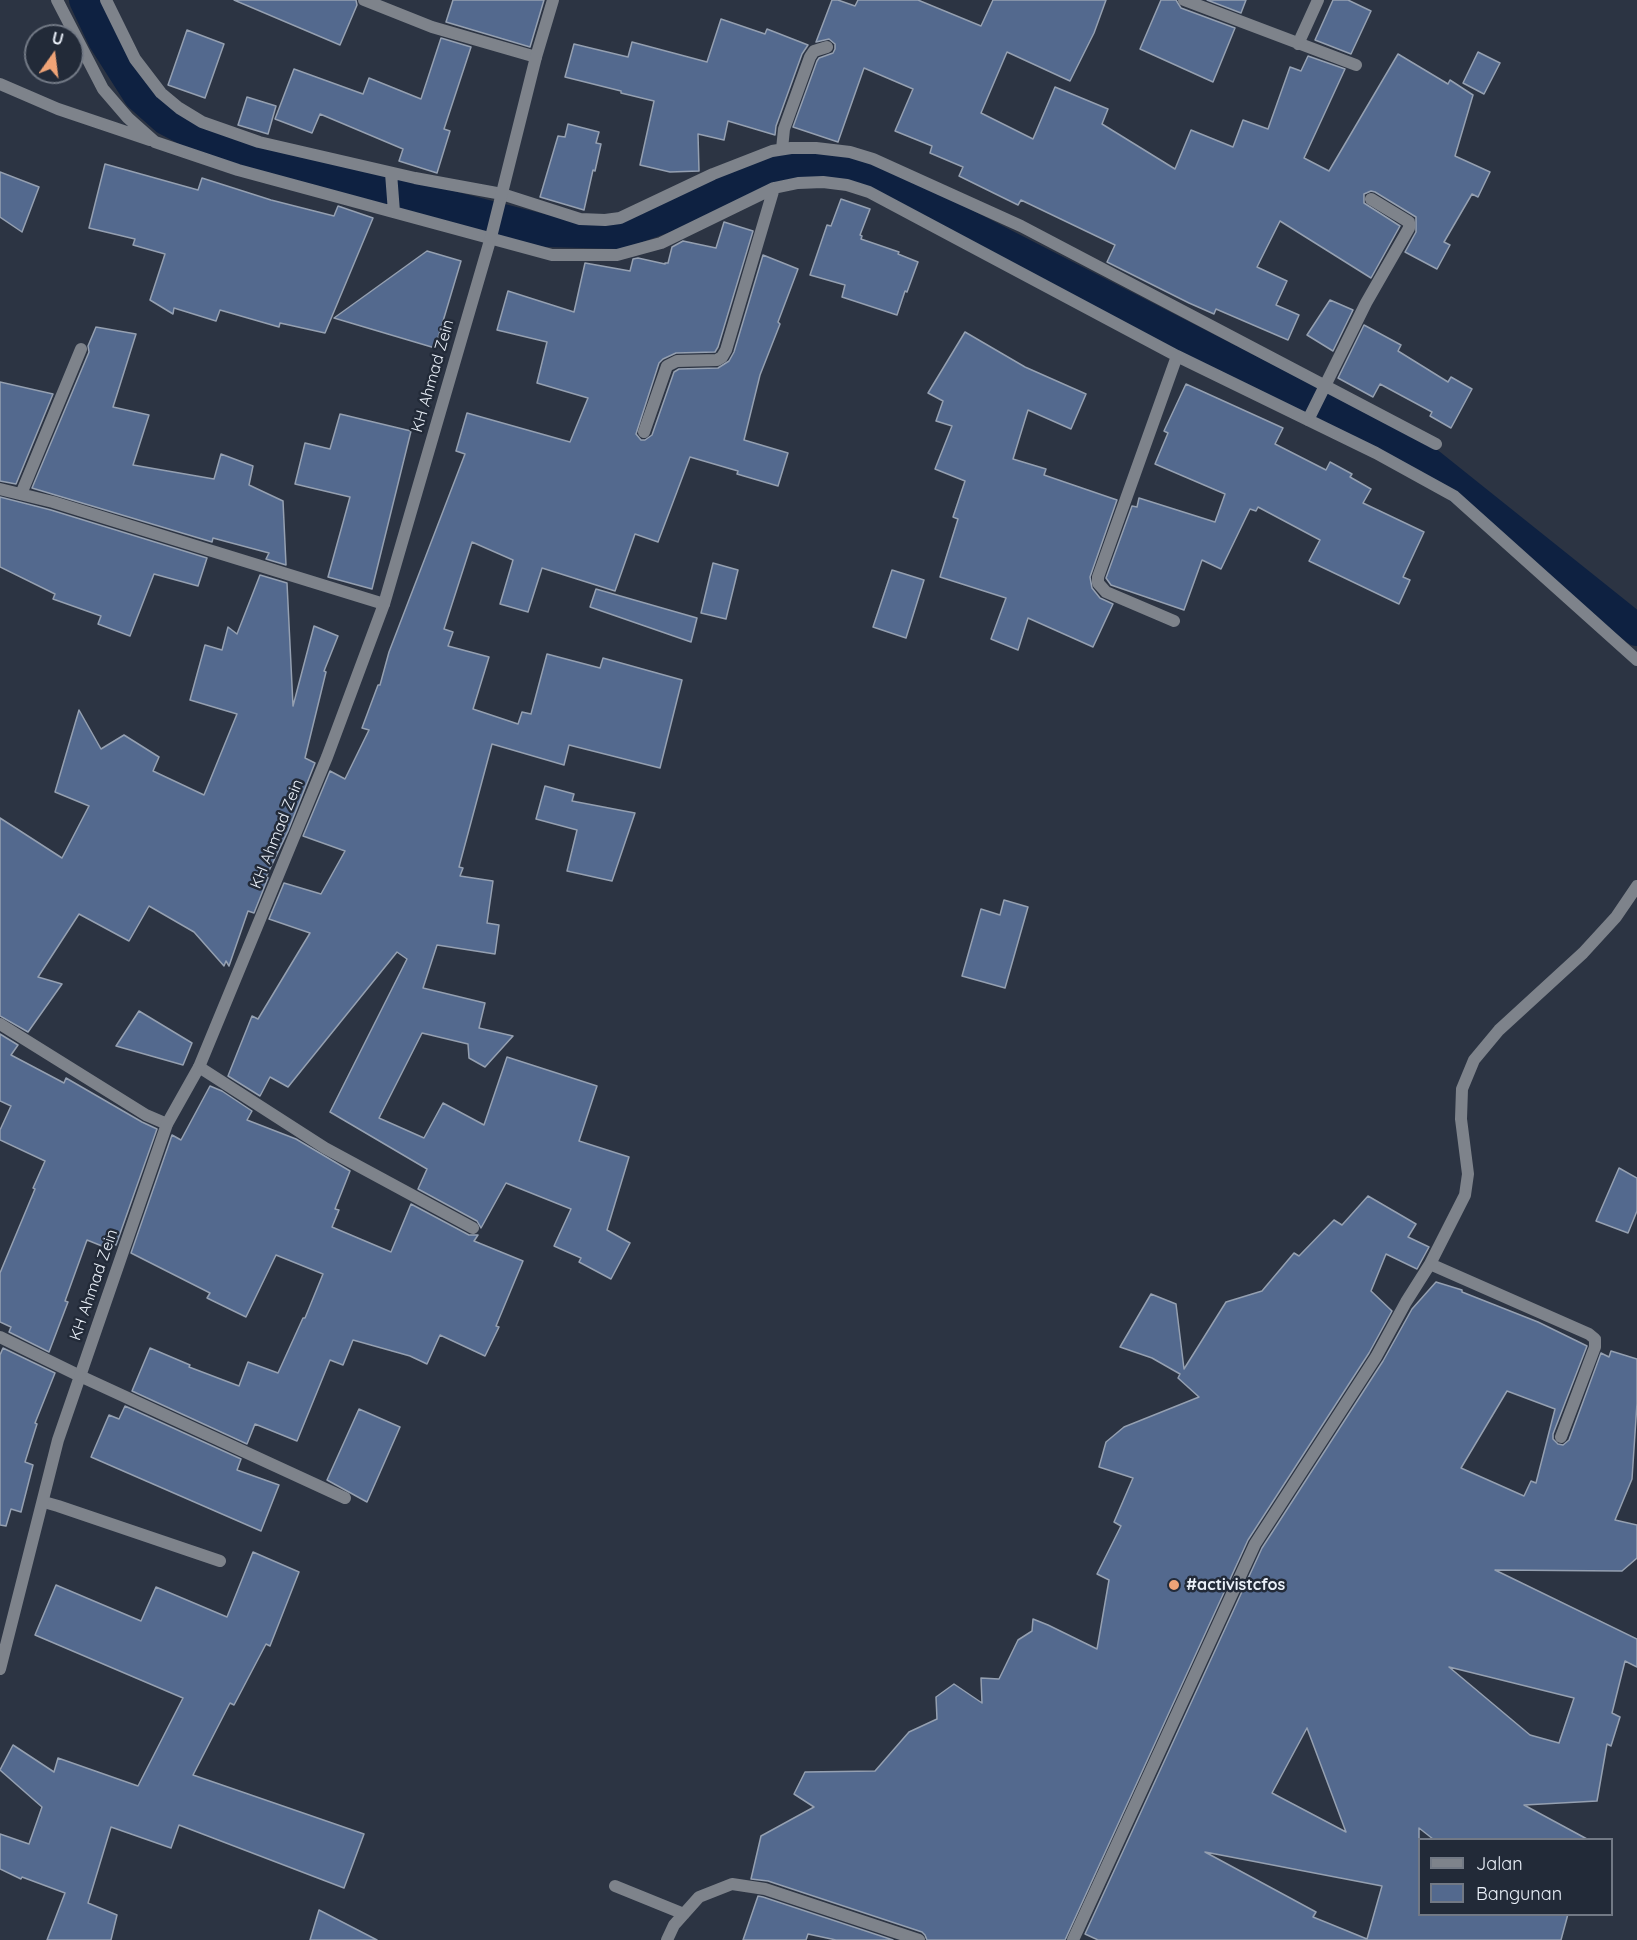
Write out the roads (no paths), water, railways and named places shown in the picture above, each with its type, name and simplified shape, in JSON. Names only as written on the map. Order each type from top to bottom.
[{"type":"street","points":[[57,0],[104,89],[128,118],[155,142]]},
{"type":"street","points":[[106,0],[135,59],[161,93],[179,108],[202,122],[259,142],[392,178],[501,198],[580,219],[620,218],[713,174],[756,156],[782,149],[816,148],[850,152],[873,159],[1021,226],[1325,388],[1436,444]]},
{"type":"street","points":[[364,0],[432,27],[536,57]]},
{"type":"street","name":"KH Ahmad Zein","points":[[0,1669],[58,1440],[167,1124],[200,1067],[327,757],[384,604],[491,237],[536,57],[553,0]]},
{"type":"street","points":[[1184,0],[1356,65]]},
{"type":"street","points":[[1298,44],[1318,0]]},
{"type":"street","points":[[782,149],[784,129],[810,57],[814,51],[827,47]]},
{"type":"street","points":[[0,84],[58,109],[238,170],[393,207],[552,255],[617,255],[661,243],[774,188],[798,183],[823,182],[847,185],[869,192],[1176,356],[1309,418],[1454,496],[1637,660]]},
{"type":"street","points":[[392,178],[393,207]]},
{"type":"street","points":[[644,432],[667,366],[677,361],[717,360],[726,350],[774,188]]},
{"type":"street","points":[[1309,418],[1366,303],[1410,226],[1409,222],[1371,199]]},
{"type":"street","points":[[21,494],[81,349]]},
{"type":"street","points":[[1174,621],[1106,592],[1098,583],[1098,577],[1176,356]]},
{"type":"street","points":[[0,489],[64,505],[384,604]]},
{"type":"street","points":[[1073,1940],[1255,1544],[1376,1357],[1430,1264],[1465,1195],[1468,1174],[1461,1119],[1462,1089],[1474,1060],[1499,1030],[1583,952],[1616,917],[1637,886]]},
{"type":"street","points":[[0,1024],[146,1115],[167,1124]]},
{"type":"street","points":[[200,1067],[325,1148],[473,1228]]},
{"type":"street","points":[[1430,1264],[1595,1339],[1595,1347],[1561,1437]]},
{"type":"street","points":[[0,1337],[345,1498]]},
{"type":"street","points":[[44,1502],[220,1561]]},
{"type":"street","points":[[667,1940],[674,1926],[699,1897],[732,1884],[765,1889],[919,1940]]},
{"type":"street","points":[[615,1886],[684,1914]]},
{"type":"waterway","points":[[85,0],[104,40],[139,95],[166,119],[210,142],[546,231],[620,233],[696,206],[755,173],[797,162],[855,168],[1427,462],[1637,630]]},
{"type":"place","name":"#activistcfos","points":[[1174,1585]]}]
